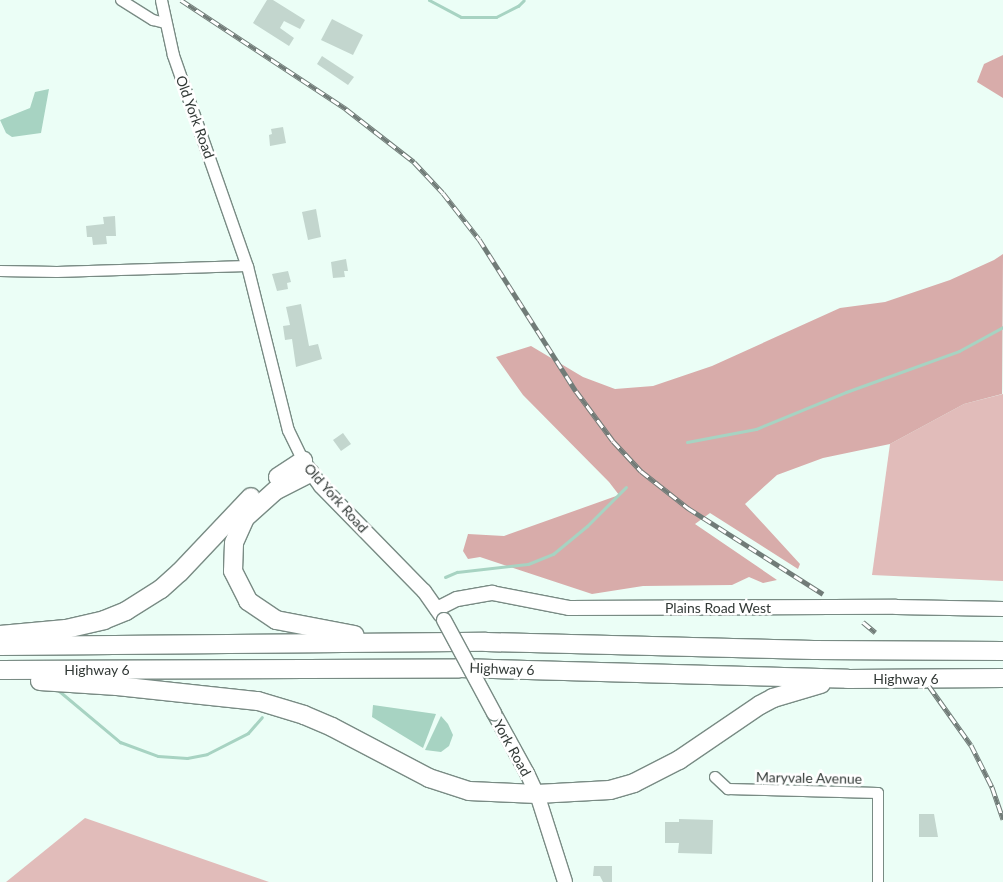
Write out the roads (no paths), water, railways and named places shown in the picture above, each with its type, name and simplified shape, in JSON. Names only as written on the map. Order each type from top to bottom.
[{"type":"highway","points":[[0,635],[66,629],[104,620],[145,600],[180,572],[239,507],[260,489],[306,467]]},
{"type":"highway","points":[[306,467],[253,509],[238,530],[233,557],[233,571],[248,601],[276,620],[355,635],[486,642]]},
{"type":"highway","name":"Highway 6","points":[[0,646],[486,642],[814,650],[1003,651]]},
{"type":"highway","name":"Highway 6","points":[[0,670],[459,668],[848,678],[1003,678]]},
{"type":"highway","points":[[0,678],[117,686],[258,701],[304,715],[332,727],[429,778],[469,791],[537,794],[610,790],[634,783],[679,760],[718,732],[773,698],[809,686],[848,678]]},
{"type":"main road","name":"Old York Road","points":[[306,467],[424,591],[440,614]]},
{"type":"main road","name":"Plains Road West","points":[[440,614],[457,599],[492,594],[569,608],[896,607],[1003,609]]},
{"type":"main road","name":"York Road","points":[[440,614],[537,794],[565,882]]},
{"type":"street","points":[[121,0],[153,20],[165,23]]},
{"type":"street","name":"Old York Road","points":[[161,0],[173,55],[247,266],[288,430],[306,467]]},
{"type":"street","points":[[0,271],[57,272],[247,266]]},
{"type":"street","name":"Maryvale Avenue","points":[[715,778],[728,789],[878,793],[878,882]]},
{"type":"waterway","points":[[429,0],[461,17],[496,17],[518,6],[524,0]]},
{"type":"waterway","points":[[687,442],[756,429],[846,392],[959,351],[1003,327]]},
{"type":"waterway","points":[[445,577],[457,572],[528,564],[553,554],[587,526],[626,487]]},
{"type":"waterway","points":[[59,691],[120,742],[158,756],[187,758],[207,754],[248,733],[262,717]]},
{"type":"railway","points":[[181,0],[346,109],[414,162],[443,193],[479,239],[576,391],[613,441],[641,471],[688,508],[823,594]]},
{"type":"railway","points":[[863,622],[875,632]]},
{"type":"railway","points":[[929,686],[971,745],[992,787],[1003,819]]}]
